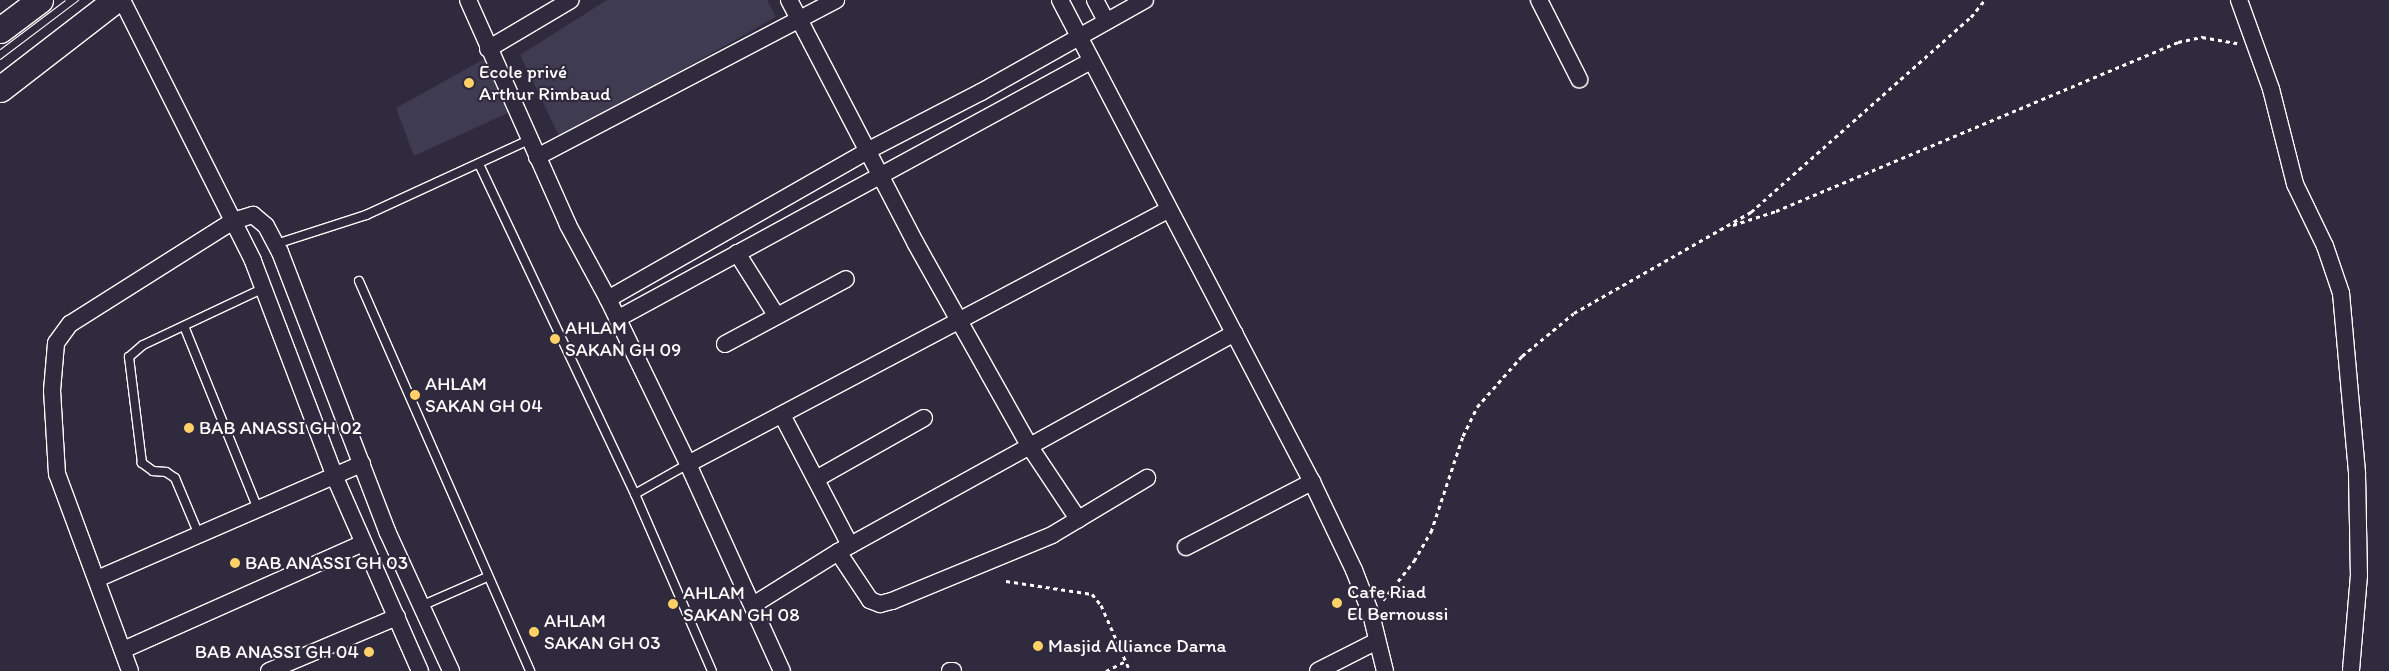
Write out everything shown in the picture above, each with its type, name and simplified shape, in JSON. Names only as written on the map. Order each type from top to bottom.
[{"type":"main road","points":[[0,30],[40,0]]},
{"type":"main road","points":[[0,89],[115,0]]},
{"type":"street","points":[[122,0],[233,220],[264,288],[334,475],[420,671]]},
{"type":"street","points":[[468,0],[488,49],[568,225],[608,298],[688,464],[782,671]]},
{"type":"street","points":[[488,49],[571,0]]},
{"type":"street","points":[[788,0],[869,150],[881,176],[1030,447],[1078,519]]},
{"type":"street","points":[[537,158],[836,0]]},
{"type":"street","points":[[1060,0],[1168,210],[1235,333],[1312,482],[1354,570],[1371,614],[1385,671]]},
{"type":"street","points":[[1095,0],[1106,21]]},
{"type":"street","points":[[608,298],[869,150],[981,92],[1145,0]]},
{"type":"street","points":[[1538,0],[1579,79]]},
{"type":"street","points":[[2239,0],[2271,89],[2295,184],[2324,246],[2341,293],[2346,326],[2357,474],[2359,566],[2351,671]]},
{"type":"street","points":[[617,319],[1091,61]]},
{"type":"street","points":[[688,464],[1168,210]]},
{"type":"street","points":[[130,671],[58,474],[52,391],[58,336],[70,324],[233,220],[253,215],[266,226],[276,244],[362,464],[450,671]]},
{"type":"street","points":[[737,253],[776,315]]},
{"type":"street","points":[[725,344],[846,279]]},
{"type":"street","points":[[752,605],[844,549],[1235,333]]},
{"type":"street","points":[[782,414],[816,479],[844,549],[870,600],[880,604],[1052,534],[1147,478]]},
{"type":"street","points":[[816,479],[924,418]]},
{"type":"street","points":[[97,579],[362,464]]},
{"type":"street","points":[[1186,547],[1312,482]]},
{"type":"street","points":[[122,650],[363,543]]},
{"type":"street","points":[[269,671],[397,617]]},
{"type":"street","points":[[1318,671],[1377,641]]},
{"type":"lane","points":[[276,244],[366,215],[529,140]]},
{"type":"lane","points":[[479,164],[635,494],[712,671]]},
{"type":"lane","points":[[359,281],[487,577],[530,671]]},
{"type":"lane","points":[[199,535],[175,478],[166,472],[153,471],[142,463],[128,364],[132,352],[264,288]]},
{"type":"lane","points":[[184,326],[258,509]]},
{"type":"lane","points":[[635,494],[688,464]]},
{"type":"lane","points":[[421,606],[487,577]]},
{"type":"path","points":[[1371,614],[1404,575],[1431,532],[1463,436],[1477,408],[1498,381],[1540,339],[1574,313],[1730,226],[1778,190],[1971,17],[1985,0]]},
{"type":"path","points":[[1730,226],[1776,211],[2178,42],[2202,37],[2255,48]]},
{"type":"path","points":[[1006,581],[1092,594],[1101,605],[1130,671]]},
{"type":"path","points":[[1106,671],[1126,661]]},
{"type":"shaded area","points":[[607,0],[767,0],[776,17],[560,138],[520,55]]},
{"type":"shaded area","name":"Ecole privé Arthur Rimbaud","points":[[486,58],[510,112],[414,156],[396,108]]},
{"type":"tram line","points":[[0,49],[65,0]]},
{"type":"tram line","points":[[0,59],[78,0]]},
{"type":"place","name":"Ecole privé Arthur Rimbaud","points":[[469,83]]},
{"type":"place","name":"AHLAM SAKAN GH 09","points":[[555,339]]},
{"type":"place","name":"AHLAM SAKAN GH 04","points":[[415,395]]},
{"type":"place","name":"BAB ANASSI GH 02","points":[[189,428]]},
{"type":"place","name":"BAB ANASSI GH 03","points":[[235,563]]},
{"type":"place","name":"Cafe Riad El Bernoussi","points":[[1337,603]]},
{"type":"place","name":"AHLAM SAKAN GH 08","points":[[673,604]]},
{"type":"place","name":"AHLAM SAKAN GH 03","points":[[534,632]]},
{"type":"place","name":"Masjid Alliance Darna","points":[[1038,646]]},
{"type":"place","name":"BAB ANASSI GH 04","points":[[369,652]]}]
